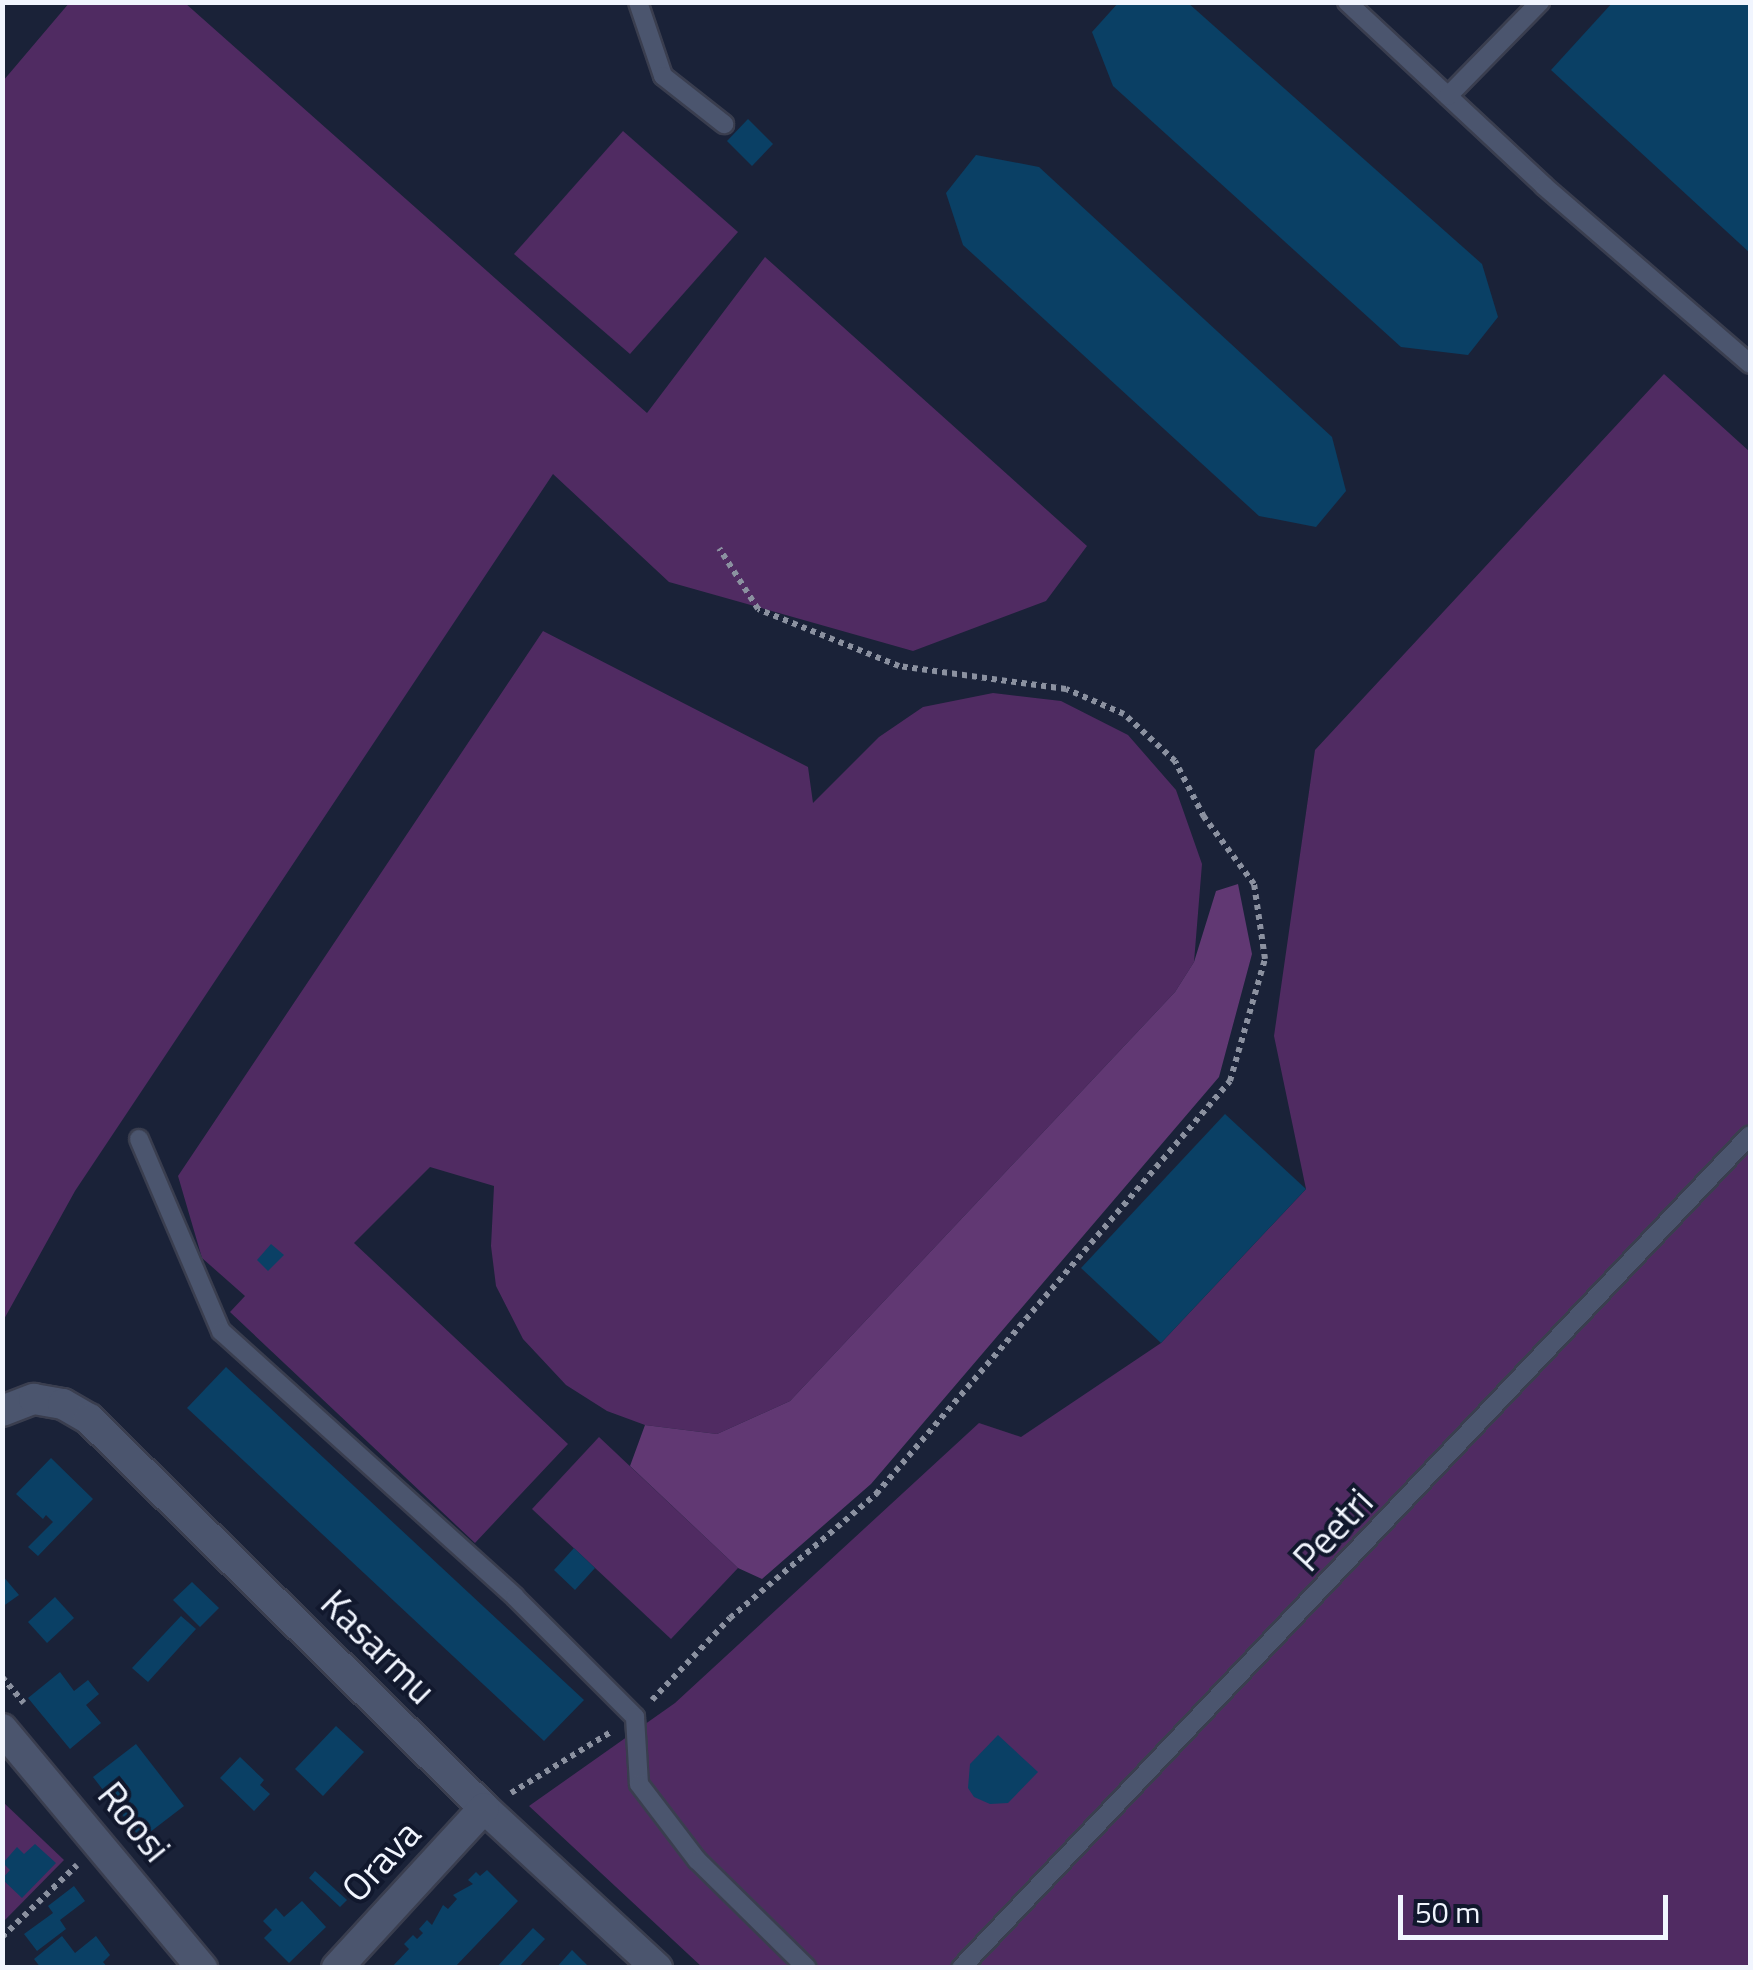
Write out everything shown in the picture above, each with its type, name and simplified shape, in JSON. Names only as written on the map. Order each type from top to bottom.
[{"type":"street","name":"Kasarmu","points":[[2,1411],[34,1399],[63,1404],[89,1419],[484,1808],[658,1968]]},
{"type":"street","name":"Roosi","points":[[2,1728],[202,1968]]},
{"type":"street","name":"Orava","points":[[337,1968],[484,1808]]},
{"type":"lane","points":[[638,2],[663,76],[724,124]]},
{"type":"lane","points":[[1347,2],[1544,186],[1750,364]]},
{"type":"lane","points":[[1448,96],[1540,2]]},
{"type":"lane","name":"Peetri","points":[[961,1968],[1750,1135]]},
{"type":"lane","points":[[139,1140],[220,1331],[515,1597],[635,1716],[639,1784],[697,1860],[807,1968]]},
{"type":"path","points":[[484,1808],[635,1716],[730,1618],[876,1494],[1230,1082],[1265,959],[1254,884],[1204,818],[1175,761],[1124,714],[1066,689],[900,666],[758,609],[719,548]]},
{"type":"path","points":[[2,1937],[101,1845]]},
{"type":"shaded area","points":[[70,2],[185,3],[647,413],[765,257],[1087,546],[1046,601],[913,651],[669,582],[553,474],[75,1191],[3,1321],[3,81]]},
{"type":"shaded area","points":[[623,131],[738,232],[630,354],[514,254]]},
{"type":"shaded area","points":[[1664,374],[1750,452],[1750,1967],[702,1967],[529,1806],[675,1703],[979,1423],[1021,1437],[1161,1343],[1306,1189],[1274,1036],[1315,750]]},
{"type":"shaded area","points":[[543,631],[808,767],[813,803],[879,737],[923,707],[993,693],[1061,701],[1128,735],[1176,790],[1202,864],[1194,962],[1175,992],[790,1401],[717,1434],[645,1425],[607,1411],[566,1385],[523,1339],[496,1286],[491,1246],[494,1186],[430,1167],[354,1243],[568,1444],[475,1543],[230,1312],[245,1296],[202,1258],[178,1176]]},
{"type":"shaded area","points":[[1238,884],[1252,954],[1219,1077],[871,1484],[762,1579],[738,1568],[630,1466],[645,1425],[717,1434],[790,1401],[1175,992],[1194,962],[1216,891]]},
{"type":"shaded area","points":[[599,1437],[738,1568],[671,1639],[532,1509]]},
{"type":"shaded area","points":[[3,1802],[64,1860],[3,1922]]},
{"type":"building","points":[[1119,2],[1187,2],[1482,264],[1498,317],[1468,355],[1401,347],[1113,86],[1092,32]]},
{"type":"building","points":[[1613,2],[1750,2],[1750,253],[1551,70]]},
{"type":"building","points":[[748,119],[773,144],[752,166],[727,141]]},
{"type":"building","points":[[976,155],[1039,167],[1332,437],[1346,491],[1316,527],[1259,516],[963,245],[946,193]]},
{"type":"building","points":[[1225,1114],[1306,1189],[1161,1343],[1081,1268]]},
{"type":"building","points":[[271,1244],[284,1255],[268,1271],[257,1260]]},
{"type":"building","points":[[226,1367],[584,1700],[544,1741],[187,1408]]},
{"type":"building","points":[[51,1458],[93,1499],[38,1556],[28,1547],[53,1522],[46,1515],[43,1519],[16,1494]]},
{"type":"building","points":[[574,1548],[595,1568],[575,1590],[554,1570]]},
{"type":"building","points":[[2,1575],[19,1595],[2,1607]]},
{"type":"building","points":[[192,1582],[219,1608],[200,1627],[173,1600]]},
{"type":"building","points":[[55,1597],[74,1618],[47,1643],[28,1622]]},
{"type":"building","points":[[181,1616],[196,1629],[148,1682],[132,1668]]},
{"type":"building","points":[[60,1672],[74,1691],[88,1680],[99,1694],[86,1705],[101,1723],[70,1749],[28,1698]]},
{"type":"building","points":[[336,1726],[364,1752],[323,1796],[295,1769]]},
{"type":"building","points":[[998,1735],[1038,1772],[1008,1803],[990,1804],[974,1797],[968,1788],[970,1764]]},
{"type":"building","points":[[136,1744],[184,1806],[141,1839],[93,1777]]},
{"type":"building","points":[[240,1757],[264,1780],[260,1785],[270,1794],[254,1811],[220,1778]]},
{"type":"building","points":[[35,1844],[56,1863],[22,1898],[2,1879],[10,1870],[3,1863],[17,1847],[24,1854]]},
{"type":"building","points":[[487,1870],[518,1901],[454,1968],[391,1968],[409,1949],[404,1944],[413,1935],[417,1939],[423,1933],[419,1929],[427,1920],[432,1925],[443,1905],[448,1909],[457,1899],[453,1895],[473,1884],[468,1880],[476,1872],[480,1876]]},
{"type":"building","points":[[315,1871],[347,1900],[340,1907],[309,1878]]},
{"type":"building","points":[[74,1886],[85,1901],[60,1920],[66,1929],[37,1951],[24,1934],[53,1913],[48,1906]]},
{"type":"building","points":[[302,1901],[326,1927],[289,1963],[264,1938],[272,1930],[263,1921],[276,1908],[284,1917]]},
{"type":"building","points":[[533,1928],[545,1939],[518,1968],[496,1968]]},
{"type":"building","points":[[62,1936],[75,1953],[96,1936],[110,1955],[103,1962],[108,1968],[41,1968],[34,1959]]},
{"type":"building","points":[[572,1950],[590,1968],[556,1968]]}]
